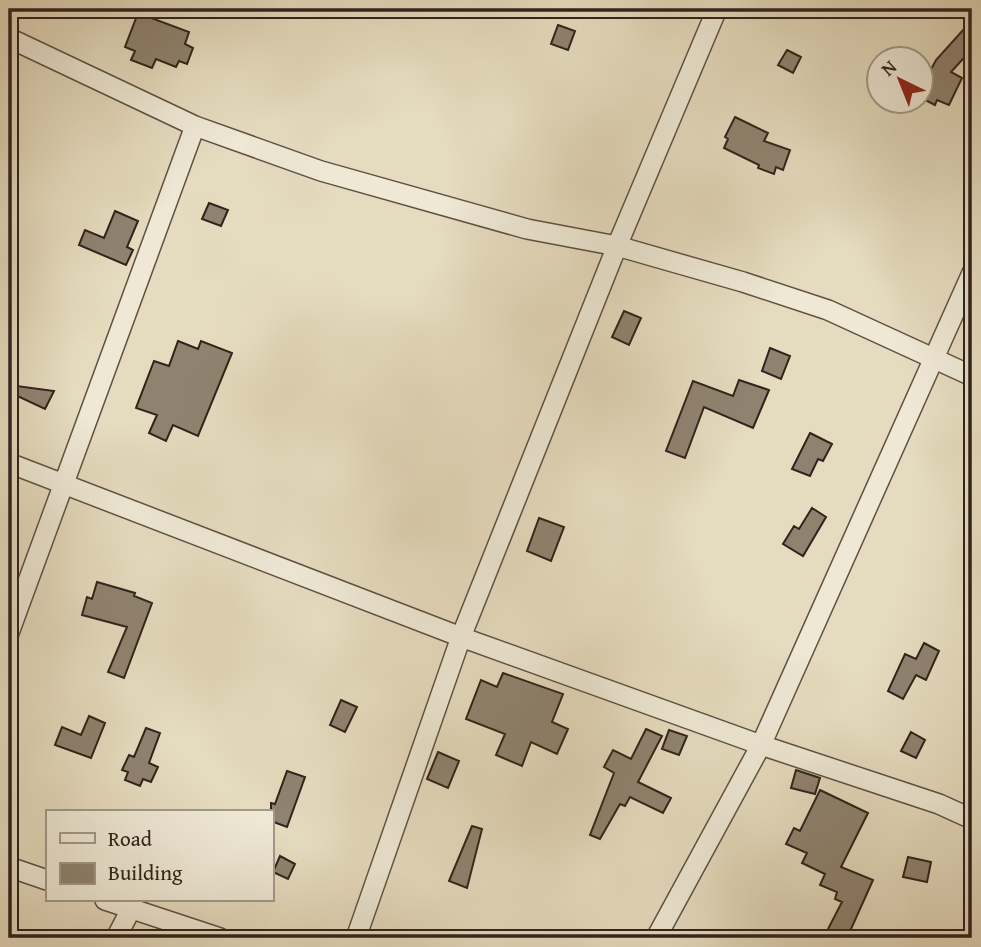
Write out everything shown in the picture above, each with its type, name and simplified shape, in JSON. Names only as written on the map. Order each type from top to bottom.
[{"type":"street","points":[[356,938],[461,637],[617,246],[717,9]]},
{"type":"street","points":[[9,38],[195,127],[321,171],[455,210],[527,229],[617,246],[828,310],[937,357],[972,376]]},
{"type":"street","points":[[9,632],[195,127]]},
{"type":"street","points":[[656,938],[761,745],[937,357],[972,273]]},
{"type":"street","points":[[9,463],[461,637],[761,745],[939,804],[972,819]]},
{"type":"street","points":[[9,867],[46,880]]},
{"type":"street","points":[[111,902],[220,938]]},
{"type":"street","points":[[116,938],[131,909]]},
{"type":"building","points":[[138,13],[189,32],[185,44],[193,48],[187,64],[179,61],[176,67],[156,59],[152,68],[131,60],[135,51],[125,47]]},
{"type":"building","points":[[972,20],[972,49],[951,72],[962,78],[949,105],[937,100],[936,102],[936,60]]},
{"type":"building","points":[[558,25],[575,31],[568,50],[551,44]]},
{"type":"building","points":[[787,50],[801,57],[793,73],[778,65]]},
{"type":"building","points":[[735,117],[768,133],[764,141],[790,150],[783,170],[776,167],[774,174],[724,148],[728,139],[725,137]]},
{"type":"building","points":[[209,203],[228,210],[221,226],[202,219]]},
{"type":"building","points":[[115,211],[138,221],[127,247],[133,250],[126,265],[79,245],[85,230],[104,238]]},
{"type":"building","points":[[624,311],[641,318],[629,345],[612,337]]},
{"type":"building","points":[[178,341],[198,349],[201,341],[232,353],[198,436],[173,425],[166,441],[149,433],[157,415],[136,408],[154,361],[169,366]]},
{"type":"building","points":[[770,348],[790,356],[781,379],[762,371]]},
{"type":"building","points":[[739,380],[769,390],[753,428],[704,407],[685,458],[666,451],[693,381],[733,396]]},
{"type":"building","points":[[9,385],[54,391],[45,409],[9,392]]},
{"type":"building","points":[[810,433],[832,444],[823,461],[818,459],[810,476],[792,469]]},
{"type":"building","points":[[812,508],[826,517],[803,556],[783,544],[794,526],[799,529]]},
{"type":"building","points":[[539,518],[564,527],[551,561],[527,551]]},
{"type":"building","points":[[97,582],[135,593],[134,596],[152,603],[124,678],[108,672],[127,627],[82,615],[87,597],[92,599]]},
{"type":"building","points":[[924,643],[939,651],[926,680],[916,675],[903,699],[888,691],[905,654],[916,659]]},
{"type":"building","points":[[503,673],[563,694],[552,722],[568,729],[557,754],[531,742],[522,766],[496,755],[505,734],[466,719],[481,680],[497,687]]},
{"type":"building","points":[[341,700],[357,707],[345,732],[330,725]]},
{"type":"building","points":[[89,716],[105,723],[91,758],[55,745],[62,727],[81,735]]},
{"type":"building","points":[[146,728],[160,733],[149,763],[158,767],[151,782],[143,779],[140,786],[125,780],[128,772],[122,770],[129,755],[134,757]]},
{"type":"building","points":[[646,729],[662,736],[638,782],[671,798],[663,813],[630,797],[625,806],[620,804],[600,839],[590,835],[614,773],[604,767],[613,750],[631,759]]},
{"type":"building","points":[[669,730],[687,736],[679,755],[662,749]]},
{"type":"building","points":[[911,732],[925,740],[916,758],[901,751]]},
{"type":"building","points":[[438,752],[459,761],[448,788],[427,779]]},
{"type":"building","points":[[796,770],[820,778],[815,794],[791,788]]},
{"type":"building","points":[[287,771],[305,777],[287,827],[273,822],[271,803],[275,804]]},
{"type":"building","points":[[820,790],[868,813],[841,867],[873,880],[847,938],[827,931],[842,902],[835,899],[837,892],[820,885],[825,874],[802,863],[807,853],[786,844],[794,828],[800,831]]},
{"type":"building","points":[[472,826],[482,829],[467,888],[449,881]]},
{"type":"building","points":[[280,856],[295,864],[288,879],[273,872]]},
{"type":"building","points":[[908,857],[931,862],[927,882],[903,877]]}]
